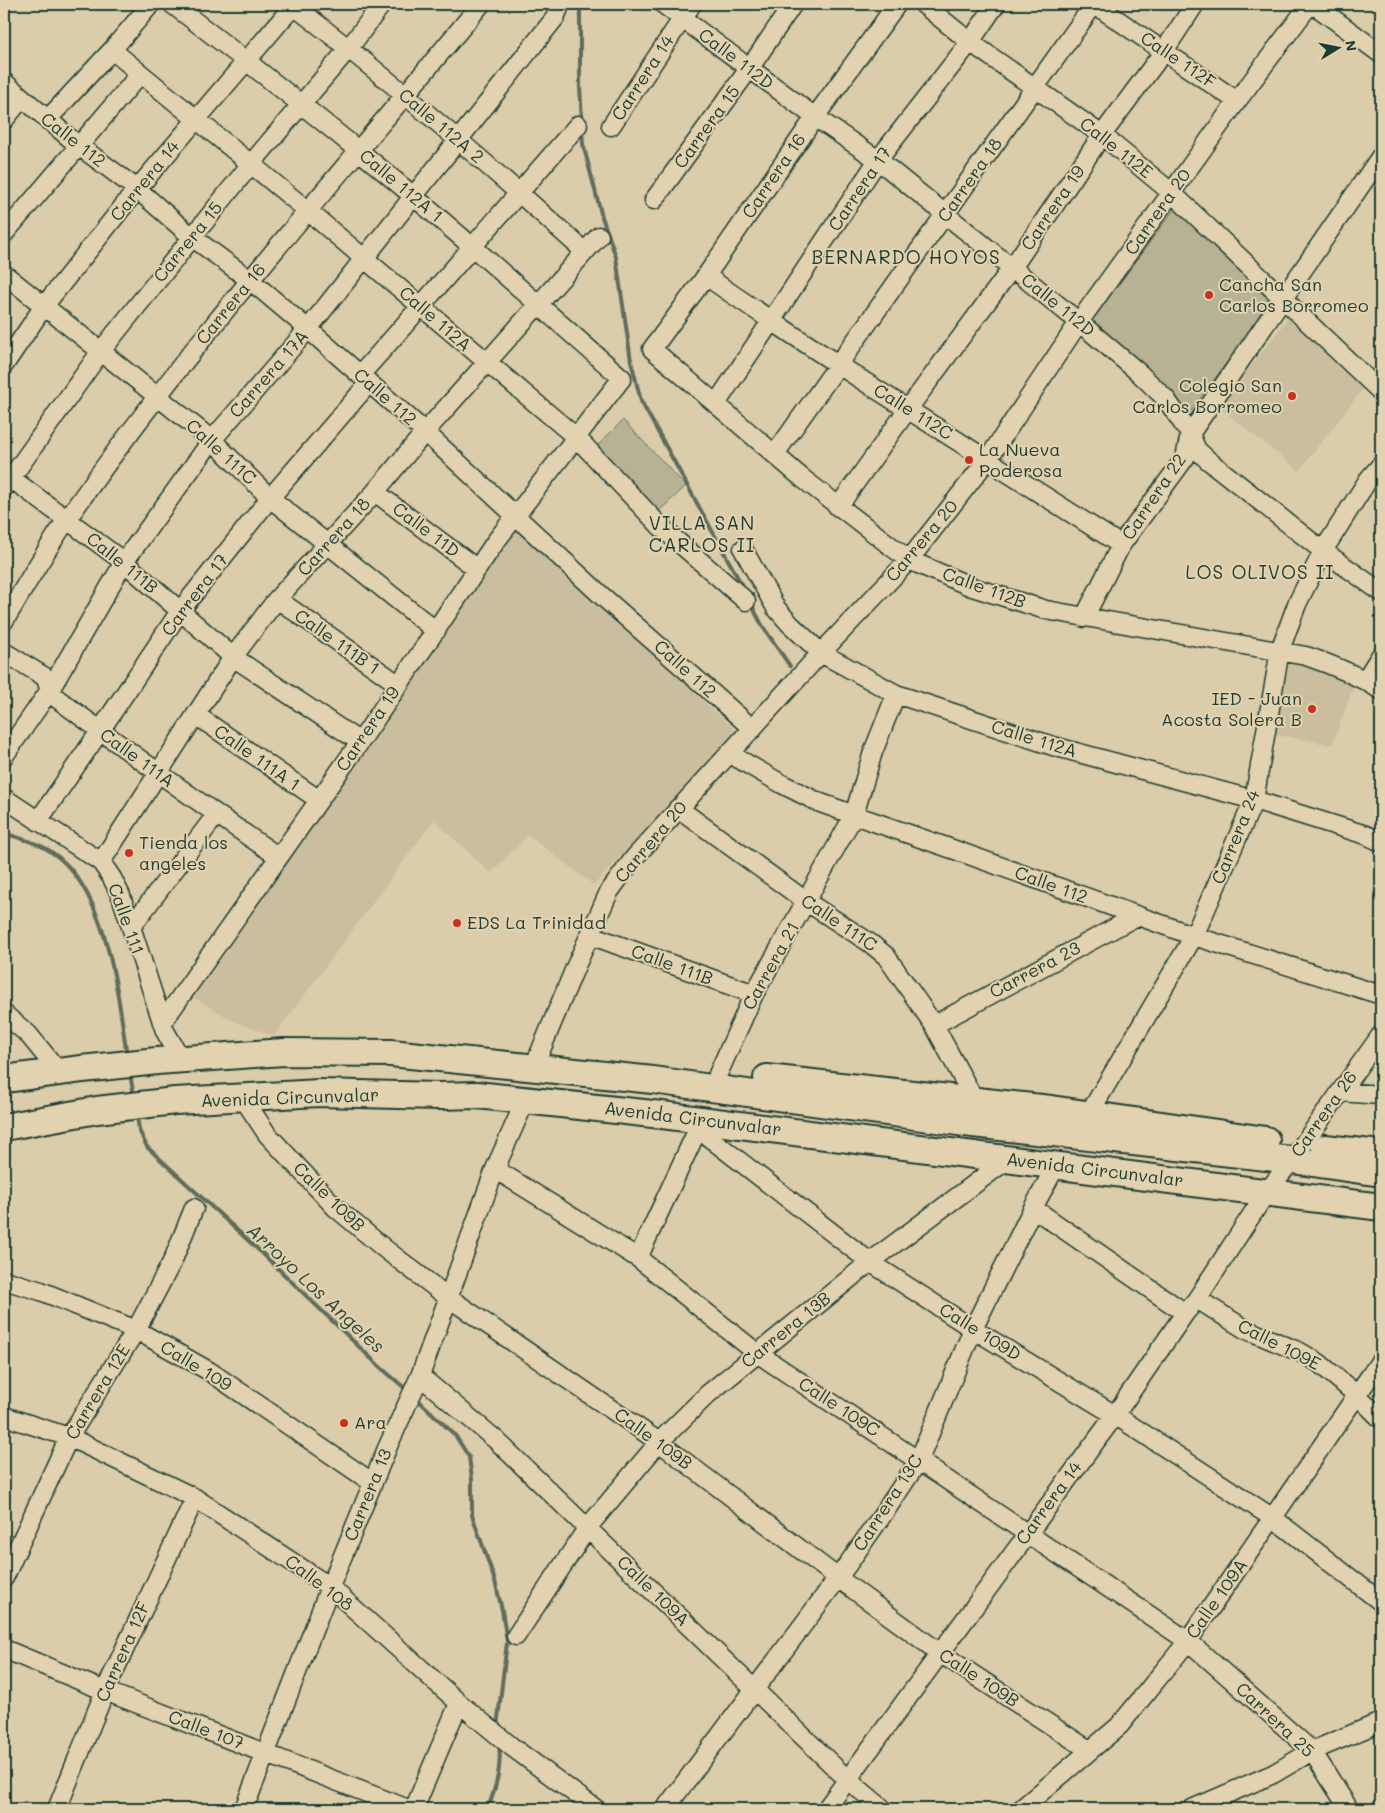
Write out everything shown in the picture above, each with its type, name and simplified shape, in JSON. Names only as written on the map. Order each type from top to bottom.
[{"type":"highway","name":"Avenida Circunvalar","points":[[4,1080],[70,1070],[166,1060],[284,1052],[391,1053],[653,1080],[983,1125],[1298,1152],[1381,1173]]},
{"type":"highway","points":[[653,1080],[666,1075],[718,1074],[1089,1114],[1298,1152],[1381,1154]]},
{"type":"highway","name":"Avenida Circunvalar","points":[[4,1127],[97,1110],[170,1101],[320,1094],[439,1096],[477,1094],[526,1099],[700,1124],[1057,1164],[1381,1207]]},
{"type":"highway","points":[[1266,1192],[1301,1207],[1339,1218],[1381,1225]]},
{"type":"street","points":[[47,120],[112,50],[151,4]]},
{"type":"street","name":"Calle 112A 1","points":[[172,4],[359,150],[622,378],[577,438]]},
{"type":"street","name":"Carrera 15","points":[[6,479],[101,351],[251,164],[349,48],[382,4]]},
{"type":"street","name":"Carrera 16","points":[[4,621],[67,519],[156,397],[250,280],[481,4]]},
{"type":"street","name":"Calle 112D","points":[[663,4],[687,11],[749,69],[878,160],[1079,322],[1138,372],[1166,399],[1190,434],[1198,450],[1209,461],[1323,551],[1381,592]]},
{"type":"street","name":"Carrera 15","points":[[654,200],[749,69],[793,4]]},
{"type":"street","name":"Carrera 16","points":[[652,349],[706,276],[815,117],[897,4]]},
{"type":"street","name":"Calle 112E","points":[[924,4],[970,42],[1102,135],[1172,193],[1381,392]]},
{"type":"street","name":"Carrera 17","points":[[716,404],[878,160],[970,42],[996,4]]},
{"type":"street","name":"Calle 112F","points":[[1094,4],[1237,101]]},
{"type":"street","name":"Carrera 18","points":[[775,454],[1094,4]]},
{"type":"street","name":"Carrera 19","points":[[838,507],[1012,268],[1102,135],[1164,51],[1195,4]]},
{"type":"street","points":[[1311,4],[1381,54]]},
{"type":"street","name":"Carrera 20","points":[[533,1069],[609,892],[634,858],[678,808],[909,560],[988,459],[1079,322],[1237,101],[1311,4]]},
{"type":"street","name":"Carrera 14","points":[[4,365],[44,306],[137,189],[294,5]]},
{"type":"street","name":"Calle 112A 2","points":[[294,5],[349,48],[459,140],[584,252]]},
{"type":"street","name":"Carrera 17A","points":[[4,756],[50,690],[124,562],[212,440],[308,329],[365,259],[555,18],[557,6]]},
{"type":"street","name":"Carrera 14","points":[[611,126],[687,11]]},
{"type":"street","name":"Calle 112A","points":[[112,50],[308,211],[577,438],[661,527],[746,601]]},
{"type":"street","points":[[4,234],[140,74]]},
{"type":"street","name":"Calle 112","points":[[4,82],[47,120],[137,189],[192,237],[250,280],[308,329],[426,432],[602,596],[752,729]]},
{"type":"street","points":[[4,120],[22,98]]},
{"type":"street","name":"Carrera 17","points":[[38,821],[180,611],[421,307],[578,125]]},
{"type":"street","name":"Carrera 22","points":[[1084,618],[1121,545],[1185,458],[1190,434],[1381,156]]},
{"type":"street","name":"Carrera 18","points":[[101,862],[233,657],[277,599],[375,492],[599,236]]},
{"type":"street","name":"Calle 111C","points":[[4,274],[212,440],[270,498],[327,546],[436,631]]},
{"type":"street","name":"Calle 112C","points":[[706,276],[837,365],[1121,545]]},
{"type":"street","name":"Calle 112B","points":[[652,349],[802,478],[909,560],[972,587],[1046,610],[1306,656],[1339,667],[1366,680],[1381,690]]},
{"type":"street","name":"Carrera 19","points":[[164,1027],[477,569],[515,515],[577,438]]},
{"type":"street","name":"Carrera 24","points":[[1089,1114],[1194,936],[1254,800],[1280,650],[1297,604],[1323,551],[1368,480],[1381,465]]},
{"type":"street","name":"Calle 111B","points":[[6,479],[67,519],[124,562],[233,657],[360,742]]},
{"type":"street","name":"Calle 11D","points":[[375,492],[477,569]]},
{"type":"street","name":"Calle 112A","points":[[743,550],[776,608],[790,624],[821,653],[896,694],[1053,746],[1254,800],[1366,835],[1381,842]]},
{"type":"street","name":"Calle 111B 1","points":[[277,599],[398,684]]},
{"type":"street","name":"Calle 111A","points":[[4,652],[45,677],[50,690],[56,697],[100,731],[278,858]]},
{"type":"street","points":[[1366,680],[1381,655]]},
{"type":"street","name":"Carrera 21","points":[[718,1074],[754,994],[854,816],[873,752],[896,694]]},
{"type":"street","name":"Calle 111A 1","points":[[196,715],[319,800]]},
{"type":"street","name":"Calle 112","points":[[730,754],[782,784],[818,802],[854,816],[955,850],[1194,936],[1381,995]]},
{"type":"street","name":"Calle 111","points":[[4,798],[101,862],[112,878],[121,896],[164,1027],[166,1060]]},
{"type":"street","name":"Calle 111C","points":[[678,808],[806,902],[870,943],[886,956],[934,1025],[975,1101]]},
{"type":"street","points":[[131,928],[216,815]]},
{"type":"street","name":"Carrera 23","points":[[934,1025],[1137,916]]},
{"type":"street","name":"Calle 111B","points":[[590,935],[754,994]]},
{"type":"street","points":[[4,1014],[70,1070]]},
{"type":"street","name":"Carrera 26","points":[[1266,1192],[1298,1152],[1381,1036]]},
{"type":"street","points":[[1340,1092],[1381,1095]]},
{"type":"street","name":"Calle 109B","points":[[243,1098],[267,1134],[336,1208],[449,1298],[659,1442],[940,1653],[1090,1750]]},
{"type":"street","name":"Carrera 13","points":[[244,1809],[330,1587],[418,1379],[495,1169],[526,1099]]},
{"type":"street","points":[[638,1258],[700,1124]]},
{"type":"street","name":"Calle 109D","points":[[700,1124],[870,1262],[974,1329],[1114,1415],[1273,1518],[1381,1602]]},
{"type":"street","name":"Carrera 13B","points":[[516,1636],[588,1528],[659,1442],[708,1394],[870,1262],[1008,1159]]},
{"type":"street","name":"Carrera 13C","points":[[665,1809],[838,1578],[886,1510],[918,1460],[974,1329],[1033,1208],[1057,1164]]},
{"type":"street","name":"Calle 109C","points":[[495,1169],[638,1258],[757,1353],[1188,1641]]},
{"type":"street","name":"Carrera 14","points":[[826,1809],[1197,1299],[1266,1192]]},
{"type":"street","name":"Carrera 12E","points":[[4,1578],[69,1437],[136,1330],[173,1260],[194,1208]]},
{"type":"street","points":[[1033,1208],[1185,1313]]},
{"type":"street","name":"Calle 109","points":[[4,1280],[41,1291],[136,1330],[209,1371],[373,1483]]},
{"type":"street","name":"Calle 109E","points":[[1197,1299],[1245,1329],[1300,1352],[1319,1363],[1358,1396],[1381,1419]]},
{"type":"street","name":"Calle 109A","points":[[1020,1809],[1119,1726],[1188,1641],[1381,1360]]},
{"type":"street","name":"Calle 109A","points":[[418,1379],[496,1440],[848,1779],[883,1809]]},
{"type":"street","name":"Calle 108","points":[[4,1416],[69,1437],[194,1498],[330,1587],[458,1704],[512,1747],[596,1809]]},
{"type":"street","name":"Carrera 12F","points":[[57,1809],[105,1690],[194,1498]]},
{"type":"street","name":"Carrera 25","points":[[1188,1641],[1312,1751],[1349,1809]]},
{"type":"street","name":"Calle 107","points":[[4,1649],[408,1809]]},
{"type":"street","points":[[414,1809],[458,1704]]},
{"type":"street","points":[[1192,1809],[1273,1774],[1312,1751],[1381,1722]]},
{"type":"shaded area","points":[[1175,208],[1273,300],[1188,415],[1165,384],[1091,322]]},
{"type":"shaded area","name":"Colegio San Carlos Borromeo","points":[[1289,317],[1365,386],[1299,471],[1219,407]]},
{"type":"shaded area","points":[[623,420],[686,486],[658,512],[596,447]]},
{"type":"shaded area","points":[[513,527],[737,732],[594,885],[528,835],[491,873],[434,820],[274,1036],[238,1023],[189,995]]},
{"type":"shaded area","name":"IED - Juan Acosta Solera B","points":[[1290,660],[1355,683],[1332,745],[1272,734]]},
{"type":"waterway","points":[[580,4],[582,122]]},
{"type":"waterway","points":[[582,129],[583,144],[602,217],[616,257],[631,361],[641,401],[744,589]]},
{"type":"waterway","points":[[750,602],[763,627],[790,666]]},
{"type":"waterway","name":"Arroyo Los Angeles","points":[[4,833],[50,851],[69,868],[85,890],[97,915],[114,973],[127,1056]]},
{"type":"waterway","name":"Arroyo Los Angeles","points":[[130,1073],[134,1098]]},
{"type":"waterway","name":"Arroyo Los Angeles","points":[[137,1115],[139,1130],[147,1147],[264,1255],[379,1366],[407,1390]]},
{"type":"waterway","name":"Arroyo Los Angeles","points":[[416,1398],[455,1435],[469,1457],[472,1479],[472,1515],[495,1581],[507,1642],[497,1727]]},
{"type":"waterway","name":"Arroyo Los Angeles","points":[[488,1809],[498,1777],[500,1761],[499,1743]]},
{"type":"place","name":"Cancha San Carlos Borromeo","points":[[1209,295]]},
{"type":"place","name":"Colegio San Carlos Borromeo","points":[[1292,396]]},
{"type":"place","name":"La Nueva Poderosa","points":[[969,460]]},
{"type":"place","name":"IED - Juan Acosta Solera B","points":[[1312,709]]},
{"type":"place","name":"Tienda los angeles","points":[[129,853]]},
{"type":"place","name":"EDS La Trinidad","points":[[457,923]]},
{"type":"place","name":"Ara","points":[[344,1423]]},
{"type":"district","name":"BERNARDO HOYOS","points":[[906,257]]},
{"type":"district","name":"VILLA SAN CARLOS II","points":[[702,534]]},
{"type":"district","name":"LOS OLIVOS II","points":[[1260,572]]}]
